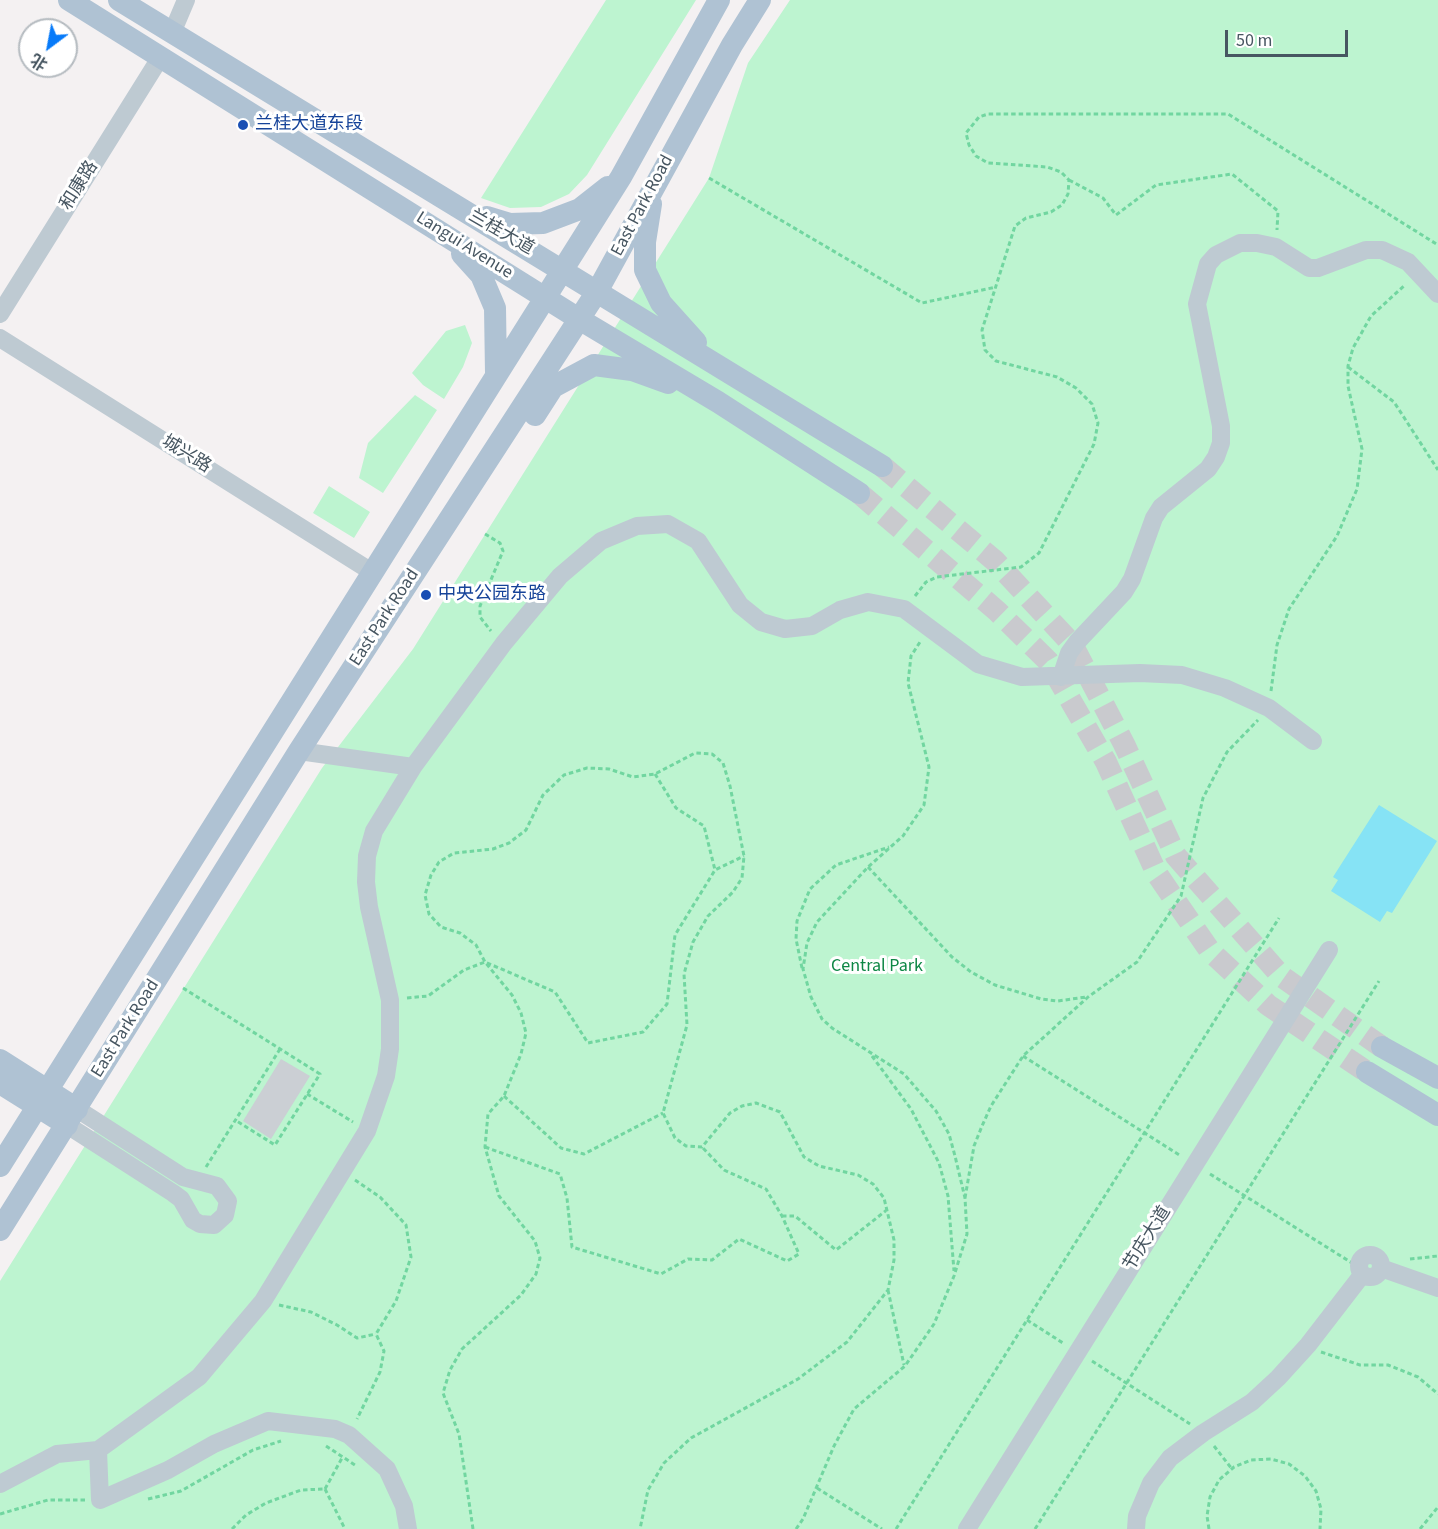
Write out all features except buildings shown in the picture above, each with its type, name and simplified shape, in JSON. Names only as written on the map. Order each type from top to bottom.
[{"type":"main road","name":"Langui Avenue","points":[[69,0],[579,319],[718,402],[859,493]]},
{"type":"main road","name":"兰桂大道","points":[[119,0],[456,208],[562,268],[711,359],[882,466]]},
{"type":"main road","name":"East Park Road","points":[[0,1166],[621,177],[699,32],[719,0]]},
{"type":"main road","name":"East Park Road","points":[[0,1230],[299,751],[598,290],[658,177],[760,0]]},
{"type":"main road","points":[[456,208],[510,224],[543,223],[580,209],[621,177]]},
{"type":"main road","points":[[658,177],[648,216],[645,270],[661,303],[711,359]]},
{"type":"main road","points":[[438,229],[481,275],[495,308],[496,375]]},
{"type":"main road","points":[[457,507],[492,478],[553,387],[594,365],[632,370],[718,402]]},
{"type":"main road","points":[[1382,1047],[1438,1078]]},
{"type":"main road","points":[[0,1060],[42,1099]]},
{"type":"main road","points":[[1367,1071],[1438,1115]]},
{"type":"main road","points":[[0,1083],[42,1099],[72,1117]]},
{"type":"street","points":[[172,33],[186,0]]},
{"type":"street","name":"和康路","points":[[0,314],[160,58]]},
{"type":"street","points":[[1061,677],[1069,653],[1124,592],[1132,579],[1154,518],[1161,507],[1208,469],[1216,457],[1221,443],[1221,426],[1197,304],[1208,264],[1216,255],[1240,243],[1276,247],[1309,268],[1318,268],[1366,250],[1382,250],[1408,262],[1420,272],[1438,294]]},
{"type":"street","name":"城兴路","points":[[0,338],[372,572]]},
{"type":"street","points":[[0,1484],[57,1454],[98,1450],[199,1377],[263,1301],[340,1171],[367,1131],[386,1076],[390,1049],[390,1000],[369,907],[368,856],[374,831],[413,767],[504,643],[560,576],[601,541],[638,526],[668,524],[698,541],[740,605],[761,622],[785,629],[812,626],[840,610],[868,602],[904,609],[978,664],[1022,677],[1140,673],[1182,675],[1225,688],[1269,708],[1313,741]]},
{"type":"street","points":[[299,751],[413,767]]},
{"type":"street","name":"节庆大道","points":[[967,1529],[1329,950]]},
{"type":"street","points":[[72,1117],[183,1177],[217,1186],[226,1195],[228,1209],[225,1215],[214,1224],[200,1224],[193,1220],[181,1199],[72,1117]]},
{"type":"street","points":[[1136,1529],[1137,1516],[1150,1483],[1170,1458],[1203,1433],[1252,1402],[1308,1345],[1362,1275],[1358,1264],[1366,1256],[1376,1257],[1381,1268],[1438,1288]]},
{"type":"street","points":[[98,1450],[100,1500],[168,1470],[214,1444],[268,1421],[335,1429],[350,1435],[387,1469],[404,1506],[408,1529]]},
{"type":"path","points":[[1276,247],[1278,211],[1232,174],[1156,185],[1116,215],[1102,198],[1068,180],[1061,172],[1047,166],[988,163],[976,156],[969,145],[966,133],[971,124],[988,114],[1228,114],[1438,245]]},
{"type":"path","points":[[709,178],[922,303],[996,287]]},
{"type":"path","points":[[904,609],[926,582],[937,576],[1021,567],[1039,553],[1094,444],[1098,423],[1092,404],[1076,388],[1057,377],[996,361],[985,350],[982,330],[1015,226],[1026,218],[1051,212],[1062,205],[1068,194],[1068,180]]},
{"type":"path","points":[[965,1198],[974,1146],[991,1106],[1023,1056],[1088,997],[1126,973],[1137,962],[1181,896],[1187,880],[1197,820],[1216,770],[1227,752],[1269,708],[1277,645],[1289,609],[1337,536],[1357,489],[1362,449],[1348,386],[1348,366],[1361,331],[1371,316],[1420,272]]},
{"type":"path","points":[[1348,366],[1394,402],[1438,470]]},
{"type":"path","points":[[485,534],[500,543],[502,551],[480,606],[480,617],[504,643]]},
{"type":"path","points":[[803,969],[807,943],[818,922],[868,867],[915,822],[924,805],[929,786],[929,767],[908,683],[907,670],[911,656],[930,629]]},
{"type":"path","points":[[473,1529],[459,1434],[444,1394],[450,1370],[462,1349],[521,1295],[536,1274],[540,1258],[535,1241],[499,1196],[485,1147],[489,1114],[504,1096],[521,1054],[526,1033],[521,1013],[512,995],[485,962],[476,945],[460,933],[441,927],[429,914],[425,895],[431,875],[439,862],[454,853],[493,849],[509,843],[526,830],[543,795],[564,775],[587,768],[609,769],[633,777],[655,774],[695,753],[712,753],[723,763],[744,856],[742,878],[734,892],[708,916],[693,942],[684,974],[687,1025],[663,1113],[675,1138],[686,1146],[702,1147],[724,1170],[766,1189],[782,1216],[799,1254],[787,1261],[740,1239],[712,1260],[688,1259],[661,1274],[572,1247],[567,1198],[560,1174],[485,1147]]},
{"type":"path","points":[[655,774],[676,808],[704,826],[715,870]]},
{"type":"path","points":[[796,1529],[817,1488],[834,1446],[854,1409],[905,1365],[934,1324],[954,1276],[967,1234],[965,1198],[949,1134],[936,1110],[904,1074],[822,1019],[811,997],[796,939],[797,921],[810,889],[836,865],[892,846]]},
{"type":"path","points":[[390,1000],[428,996],[464,970],[485,962],[555,992],[588,1043],[643,1032],[667,1004],[675,935],[715,870],[744,856]]},
{"type":"path","points":[[868,867],[952,957],[971,972],[995,985],[1041,999],[1058,1001],[1088,997]]},
{"type":"path","points":[[896,1529],[1279,918]]},
{"type":"path","points":[[1035,1529],[1379,981]]},
{"type":"path","points":[[183,988],[320,1074],[275,1145],[235,1120]]},
{"type":"path","points":[[197,1182],[280,1049]]},
{"type":"path","points":[[871,1054],[911,1109],[939,1163],[948,1196],[954,1276]]},
{"type":"path","points":[[307,1094],[367,1131]]},
{"type":"path","points":[[504,1096],[561,1148],[584,1154],[663,1113]]},
{"type":"path","points":[[702,1147],[730,1113],[742,1106],[756,1103],[780,1112],[804,1157],[819,1166],[858,1174],[873,1184],[888,1209],[894,1240],[894,1260],[888,1290],[905,1365]]},
{"type":"path","points":[[263,1301],[310,1312],[337,1324],[357,1338],[376,1334],[396,1301],[411,1257],[406,1224],[380,1197],[340,1171]]},
{"type":"path","points":[[782,1216],[795,1216],[836,1250],[888,1209]]},
{"type":"path","points":[[640,1529],[648,1490],[664,1463],[691,1438],[798,1379],[847,1342],[888,1290]]},
{"type":"path","points":[[1027,1320],[1203,1433],[1232,1469]]},
{"type":"path","points":[[350,1435],[380,1372],[384,1352],[376,1334]]},
{"type":"path","points":[[1308,1345],[1335,1358],[1360,1365],[1388,1365],[1418,1377],[1438,1394]]},
{"type":"path","points":[[138,1500],[181,1491],[253,1450],[286,1440]]},
{"type":"path","points":[[324,1444],[342,1458],[362,1469]]},
{"type":"path","points":[[325,1489],[342,1458]]},
{"type":"path","points":[[1209,1529],[1207,1516],[1210,1497],[1219,1480],[1232,1469],[1251,1460],[1271,1459],[1289,1464],[1305,1476],[1316,1491],[1321,1509],[1320,1529]]},
{"type":"path","points":[[817,1488],[882,1529]]},
{"type":"path","points":[[232,1529],[246,1515],[266,1503],[300,1490],[325,1489]]},
{"type":"path","points":[[325,1489],[345,1529]]},
{"type":"path","points":[[0,1514],[48,1500],[100,1500]]},
{"type":"path","points":[[1420,1529],[1438,1507]]},
{"type":"green space","points":[[606,0],[696,0],[587,175],[569,194],[541,207],[510,208],[481,198]]},
{"type":"green space","name":"Central Park","points":[[790,0],[1438,0],[1438,1529],[0,1529],[0,1281],[322,768],[413,649],[709,178],[748,63]]},
{"type":"green space","points":[[465,325],[472,343],[463,367],[444,399],[423,385],[412,373],[446,331]]},
{"type":"green space","points":[[415,395],[437,410],[383,493],[359,478],[368,443]]},
{"type":"green space","points":[[329,486],[370,512],[354,538],[313,513]]},
{"type":"water","points":[[1379,805],[1437,841],[1392,913],[1387,911],[1380,922],[1331,891],[1338,880],[1333,877]]},
{"type":"tunnel","points":[[882,466],[995,561],[1072,644],[1124,744],[1176,856],[1281,976],[1382,1047]]},
{"type":"tunnel","points":[[859,493],[997,611],[1048,661],[1106,762],[1157,874],[1210,951],[1268,1005],[1367,1072]]},
{"type":"place","name":"兰桂大道东段","points":[[243,125]]},
{"type":"place","name":"中央公园东路","points":[[426,595]]}]
